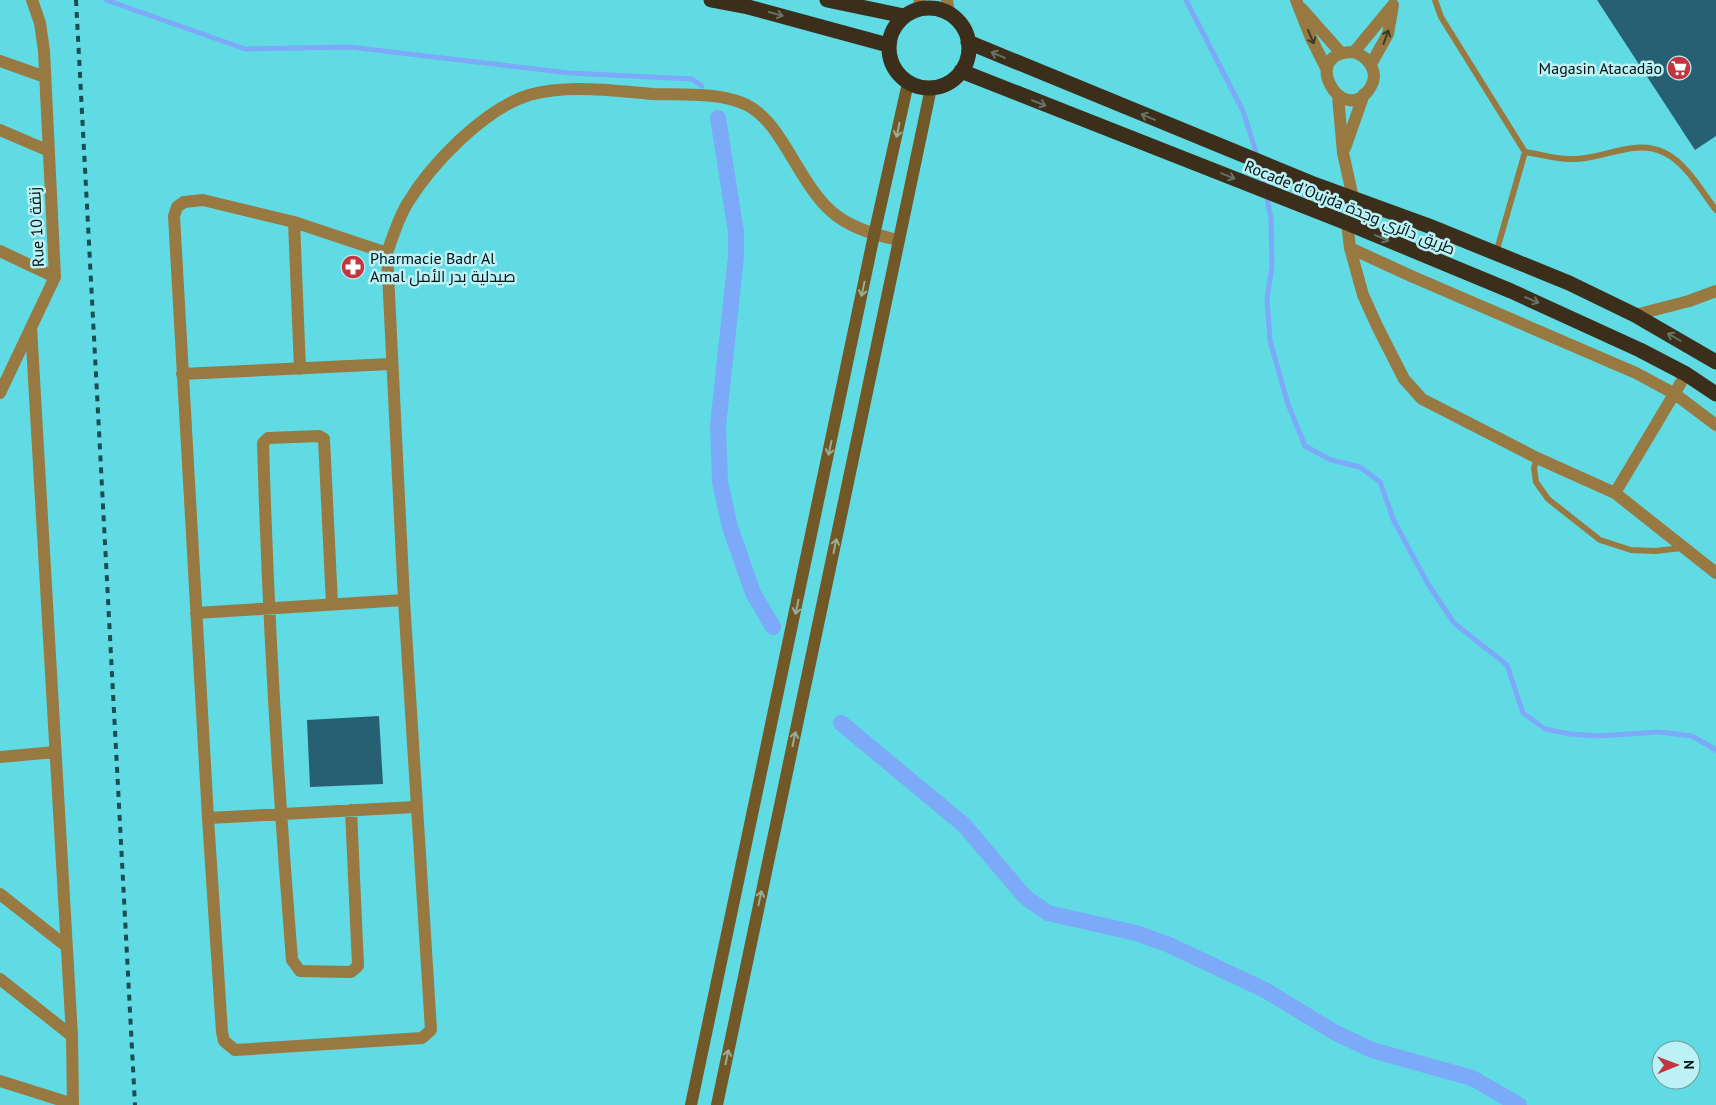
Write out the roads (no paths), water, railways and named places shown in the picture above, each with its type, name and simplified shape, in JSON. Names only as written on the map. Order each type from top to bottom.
[{"type":"highway","points":[[711,0],[748,7],[888,45]]},
{"type":"highway","points":[[827,0],[914,8],[939,9],[948,7],[965,31],[968,52],[961,71],[943,86],[919,87],[908,83],[893,67],[888,45],[891,34],[914,8]]},
{"type":"highway","name":"Rocade d'Oujda طريق دائري وجدة","points":[[968,42],[1193,136],[1569,283],[1635,316],[1716,362]]},
{"type":"highway","name":"Rocade d'Oujda طريق دائري وجدة","points":[[961,71],[1347,223],[1581,321],[1686,374],[1716,394]]},
{"type":"main road","points":[[691,1105],[874,235],[908,83]]},
{"type":"main road","points":[[717,1105],[931,88]]},
{"type":"street","name":"Rue 10 زنقة","points":[[0,393],[4,375],[31,327],[54,277],[45,77],[40,23],[32,0]]},
{"type":"street","points":[[1297,2],[1348,52],[1366,58],[1371,64],[1373,80],[1364,94],[1343,152]]},
{"type":"street","points":[[1297,2],[1327,70],[1328,85],[1338,96],[1352,99],[1364,94]]},
{"type":"street","points":[[1327,70],[1330,63],[1348,52],[1394,3]]},
{"type":"street","points":[[1371,64],[1388,34],[1394,3]]},
{"type":"street","points":[[0,62],[45,77]]},
{"type":"street","points":[[387,253],[294,222],[203,200],[184,202],[178,207],[174,216],[222,1032],[228,1046],[235,1050],[422,1038],[428,1034],[432,1022],[415,807],[391,364],[387,253],[407,204],[456,144],[480,122],[504,106],[530,95],[559,91],[594,90],[719,98],[746,105],[760,114],[774,130],[819,200],[847,224],[874,235],[898,240]]},
{"type":"street","points":[[1338,96],[1343,152],[1353,198]]},
{"type":"street","points":[[0,130],[49,151]]},
{"type":"street","points":[[294,222],[300,369]]},
{"type":"street","points":[[1347,223],[1350,248],[1363,295],[1404,379],[1422,399],[1537,458],[1615,493],[1682,548],[1716,573]]},
{"type":"street","points":[[1350,248],[1636,373],[1675,394],[1716,425]]},
{"type":"street","points":[[0,251],[54,277]]},
{"type":"street","points":[[1635,316],[1689,302],[1716,291]]},
{"type":"street","points":[[0,1082],[73,1105],[72,1036],[31,327]]},
{"type":"street","points":[[182,374],[391,364]]},
{"type":"street","points":[[1615,493],[1686,374]]},
{"type":"street","points":[[332,604],[324,439],[319,436],[268,438],[263,443],[268,609],[280,814],[292,960],[294,966],[300,971],[351,972],[358,966],[351,810]]},
{"type":"street","points":[[196,613],[404,600]]},
{"type":"street","points":[[0,757],[55,752]]},
{"type":"street","points":[[208,818],[415,807]]},
{"type":"street","points":[[0,894],[66,946]]},
{"type":"street","points":[[2,985],[72,1036]]},
{"type":"lane","points":[[1435,0],[1441,17],[1525,152],[1496,254]]},
{"type":"lane","points":[[1525,152],[1571,160],[1634,148],[1649,148],[1665,152],[1679,163],[1716,210]]},
{"type":"lane","points":[[1537,458],[1534,468],[1536,482],[1548,498],[1600,540],[1632,550],[1655,551],[1682,548]]},
{"type":"waterway","points":[[106,0],[245,49],[350,47],[570,73],[692,79],[702,86]]},
{"type":"waterway","points":[[1186,0],[1243,111],[1258,158]]},
{"type":"waterway","points":[[718,118],[736,232],[736,256],[718,426],[720,482],[730,527],[753,593],[773,627]]},
{"type":"waterway","points":[[1261,166],[1271,219],[1272,266],[1267,298],[1270,341],[1288,404],[1305,446],[1331,460],[1360,467],[1380,482],[1394,521],[1428,584],[1454,623],[1507,665],[1523,713],[1545,729],[1570,734],[1598,736],[1659,732],[1692,736],[1716,750]]},
{"type":"waterway","points":[[841,723],[964,825],[1025,897],[1048,913],[1136,933],[1167,944],[1265,990],[1334,1032],[1372,1050],[1472,1078],[1519,1105]]},
{"type":"railway","points":[[76,0],[135,1105]]},
{"type":"place","name":"Magasin Atacadão","points":[[1679,68]]},
{"type":"place","name":"Pharmacie Badr Al Amal صيدلية بدر الأمل","points":[[353,267]]}]
